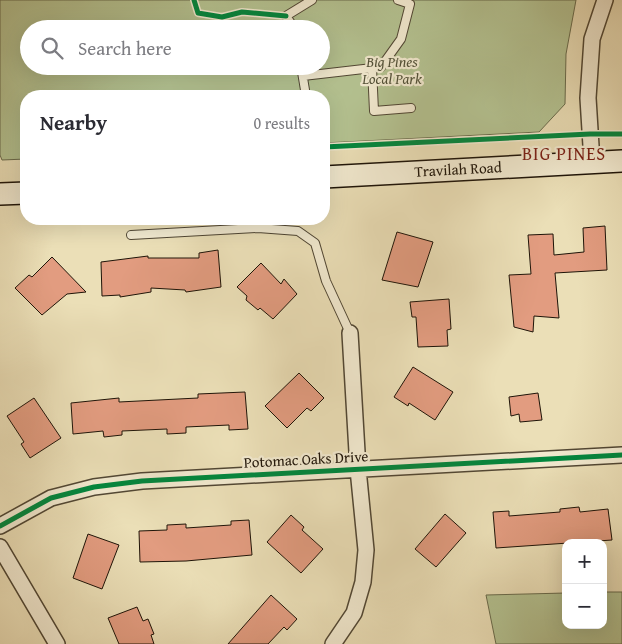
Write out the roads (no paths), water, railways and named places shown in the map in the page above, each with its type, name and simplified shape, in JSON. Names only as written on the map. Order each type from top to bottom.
[{"type":"main road","name":"Travilah Road","points":[[330,177],[622,161]]},
{"type":"main road","points":[[0,194],[20,193]]},
{"type":"street","points":[[592,162],[588,98],[592,39],[604,0]]},
{"type":"street","points":[[333,644],[354,613],[363,582],[366,550],[358,469],[350,333]]},
{"type":"street","name":"Potomac Oaks Drive","points":[[0,526],[51,498],[94,487],[142,481],[622,455]]},
{"type":"street","points":[[0,547],[57,644]]},
{"type":"lane","points":[[288,20],[286,16],[312,0]]},
{"type":"lane","points":[[330,73],[381,67],[401,38],[410,4],[398,0]]},
{"type":"lane","points":[[372,68],[374,110],[411,108]]},
{"type":"lane","points":[[305,90],[303,76],[312,75]]},
{"type":"lane","points":[[131,234],[258,228],[298,231],[315,243],[326,281],[350,333]]},
{"type":"district","name":"BIG PINES","points":[[564,153]]},
{"type":"park label","name":"Big Pines Local Park","points":[[392,70]]}]
